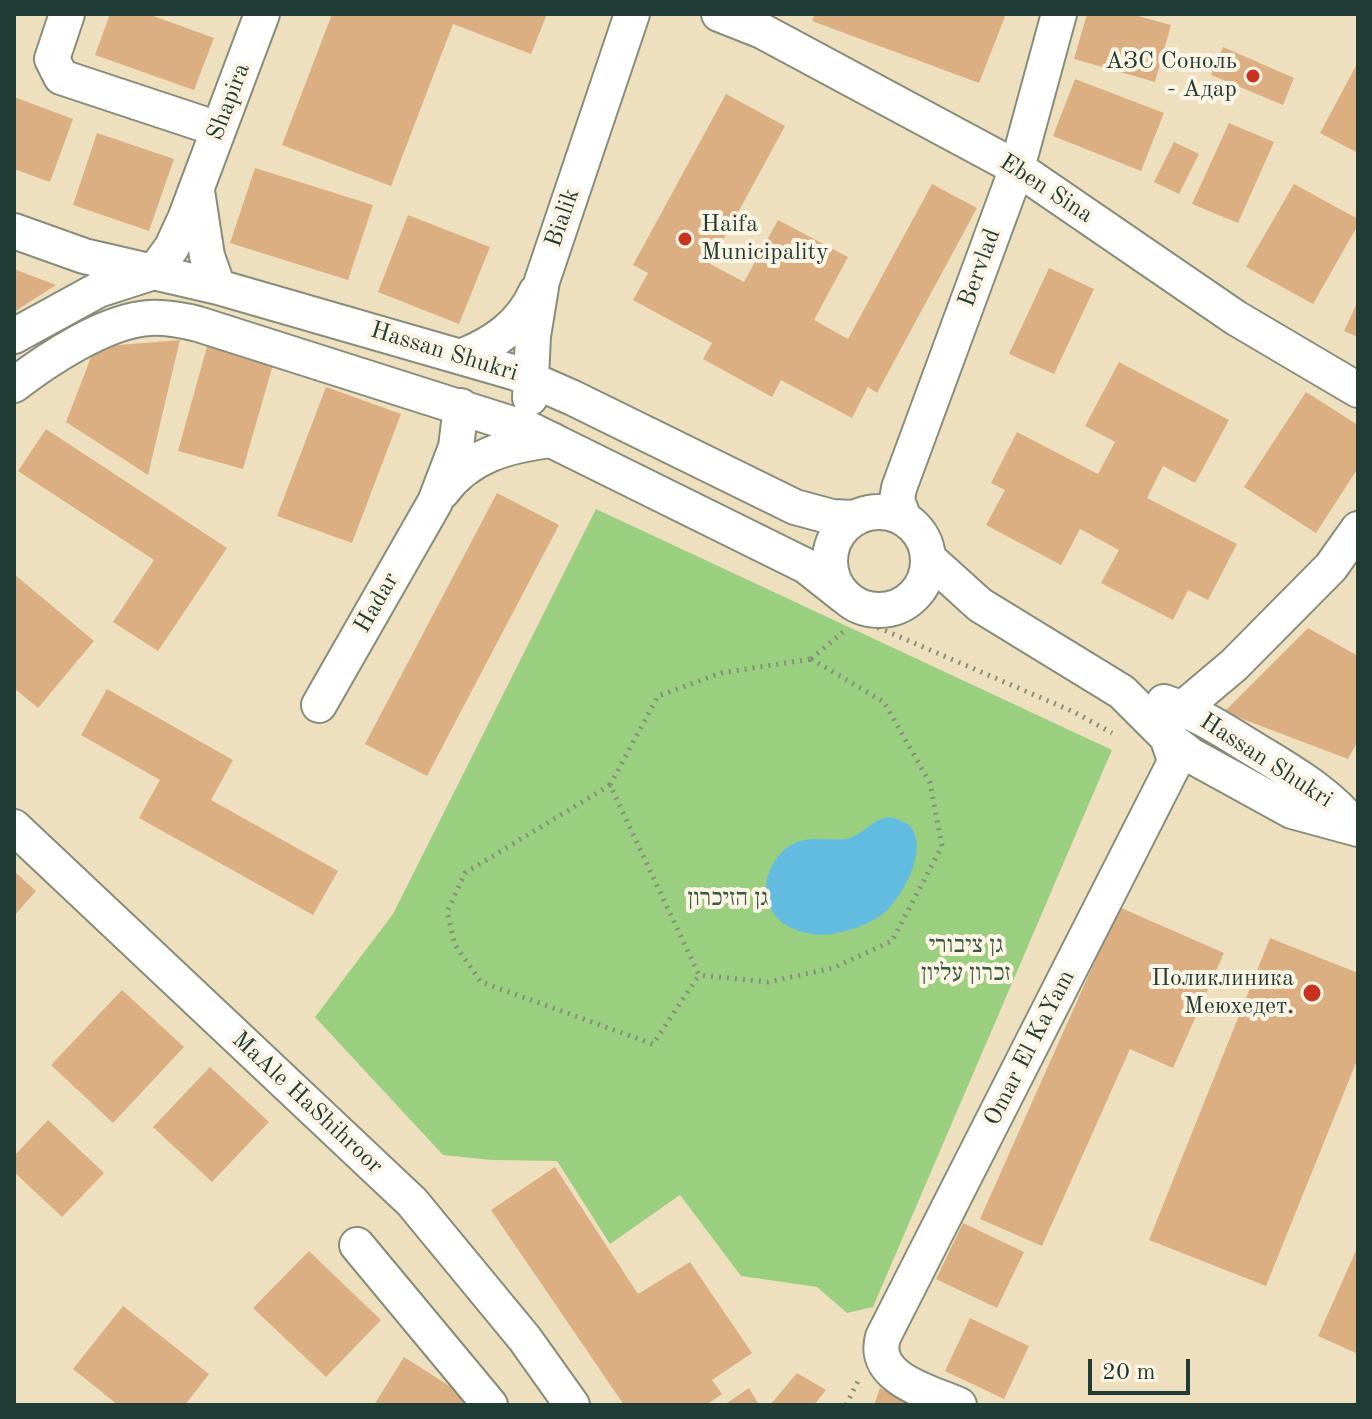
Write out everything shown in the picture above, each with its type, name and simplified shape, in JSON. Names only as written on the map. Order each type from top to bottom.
[{"type":"street","points":[[67,14],[52,59],[61,77],[218,129]]},
{"type":"street","name":"Shapira","points":[[154,272],[172,247],[197,191],[262,14]]},
{"type":"street","name":"Bialik","points":[[542,435],[529,379],[542,281],[632,14]]},
{"type":"street","name":"Eben Sina","points":[[719,14],[775,38],[1017,168],[1236,318],[1358,390]]},
{"type":"street","name":"Bervlad","points":[[904,519],[897,500],[899,488],[1017,168],[1059,14]]},
{"type":"street","name":"Shapira","points":[[197,191],[207,256],[218,287]]},
{"type":"street","name":"Hassan Shukri","points":[[14,231],[84,256],[218,287],[463,356],[529,379],[795,507],[832,517],[856,518]]},
{"type":"street","points":[[14,336],[98,290],[154,272]]},
{"type":"street","points":[[463,356],[492,343],[508,331],[521,318],[542,281]]},
{"type":"street","name":"Hassan Shukri","points":[[14,385],[33,370],[80,343],[117,326],[146,318],[173,318],[198,324],[461,406],[542,435],[806,566],[864,610]]},
{"type":"street","name":"Hadar","points":[[435,502],[456,447],[461,406]]},
{"type":"street","name":"Hadar","points":[[319,705],[447,485],[475,461],[542,435]]},
{"type":"street","points":[[864,610],[911,599],[923,583],[928,558],[920,536],[904,519],[888,513],[872,513],[856,518],[844,527],[835,539],[830,554],[830,569],[835,583],[864,610],[980,605]]},
{"type":"street","points":[[1155,725],[1222,676],[1331,567],[1358,529]]},
{"type":"street","name":"Hassan Shukri","points":[[928,558],[980,605],[1122,692],[1192,756],[1292,811],[1336,825],[1357,828]]},
{"type":"street","points":[[1222,676],[1215,702],[1228,733]]},
{"type":"street","name":"Hassan Shukri","points":[[1155,725],[1228,733],[1312,786],[1357,828]]},
{"type":"street","name":"Omar El KaYam","points":[[959,1405],[903,1381],[887,1369],[880,1349],[883,1337],[1173,766],[1174,757],[1155,725]]},
{"type":"street","name":"MaAle HaShihroor","points":[[14,827],[412,1202],[525,1339],[572,1405]]},
{"type":"street","points":[[357,1245],[490,1405]]},
{"type":"path","points":[[699,975],[653,1044],[481,982],[455,945],[447,912],[465,873],[610,785],[658,696],[721,673],[811,659],[864,610]]},
{"type":"path","points":[[864,610],[858,619],[1074,712],[1155,725]]},
{"type":"path","points":[[699,975],[768,982],[833,968],[892,941],[942,846],[930,783],[884,702],[811,659]]},
{"type":"path","points":[[610,785],[699,975]]},
{"type":"green space","name":"גן הזיכרון","points":[[596,509],[1112,750],[873,1307],[847,1313],[817,1287],[741,1276],[680,1195],[610,1244],[557,1161],[492,1160],[443,1155],[315,1017],[393,914]]},
{"type":"water","points":[[891,817],[908,824],[914,833],[916,855],[903,890],[883,913],[854,929],[821,935],[792,928],[777,917],[769,905],[766,886],[771,867],[783,851],[800,841],[849,838],[878,820]]},
{"type":"building","points":[[110,14],[148,14],[214,38],[194,90],[95,55]]},
{"type":"building","points":[[332,14],[547,14],[531,54],[453,24],[391,186],[282,145]]},
{"type":"building","points":[[815,14],[1006,14],[979,83],[812,21]]},
{"type":"building","points":[[1087,14],[1131,14],[1171,25],[1155,82],[1074,59]]},
{"type":"building","name":"АЗС Соноль - Адар","points":[[1223,47],[1294,78],[1283,105],[1211,75]]},
{"type":"building","points":[[1358,62],[1358,153],[1320,133]]},
{"type":"building","points":[[1075,79],[1164,113],[1141,171],[1053,136]]},
{"type":"building","name":"Haifa Municipality","points":[[726,94],[785,126],[710,264],[744,282],[778,220],[848,257],[814,320],[848,339],[932,184],[977,208],[877,393],[868,387],[852,418],[781,380],[772,397],[703,359],[712,343],[633,300],[648,273],[633,265]]},
{"type":"building","points":[[14,97],[73,119],[50,182],[14,169]]},
{"type":"building","points":[[1229,123],[1274,142],[1238,223],[1192,204]]},
{"type":"building","points":[[97,133],[174,159],[149,231],[73,205]]},
{"type":"building","points":[[1174,142],[1199,154],[1179,194],[1154,182]]},
{"type":"building","points":[[255,168],[373,205],[348,280],[230,243]]},
{"type":"building","points":[[1294,184],[1358,219],[1358,225],[1313,304],[1246,267]]},
{"type":"building","points":[[408,215],[490,247],[459,324],[378,292]]},
{"type":"building","points":[[1049,268],[1094,289],[1054,374],[1009,354]]},
{"type":"building","points":[[14,269],[56,285],[14,312]]},
{"type":"building","points":[[1358,301],[1358,337],[1344,331]]},
{"type":"building","points":[[180,340],[148,475],[66,422],[95,347]]},
{"type":"building","points":[[208,343],[274,361],[243,469],[178,451]]},
{"type":"building","points":[[1119,362],[1229,420],[1195,483],[1163,466],[1147,498],[1237,544],[1208,600],[1188,590],[1173,620],[1101,583],[1119,550],[1080,529],[1061,565],[986,525],[1005,490],[991,483],[1017,432],[1098,474],[1115,442],[1085,426]]},
{"type":"building","points":[[326,387],[401,414],[352,543],[277,516]]},
{"type":"building","points":[[1306,392],[1358,425],[1358,468],[1316,533],[1244,487]]},
{"type":"building","points":[[46,429],[227,548],[158,651],[113,622],[154,560],[18,471]]},
{"type":"building","points":[[497,493],[559,525],[427,776],[365,744]]},
{"type":"building","points":[[14,574],[94,641],[38,708],[14,688]]},
{"type":"building","points":[[1308,628],[1358,656],[1358,741],[1348,759],[1224,712]]},
{"type":"building","points":[[107,689],[233,760],[211,800],[338,871],[313,915],[139,818],[160,780],[81,735]]},
{"type":"building","points":[[14,871],[36,891],[14,916]]},
{"type":"building","points":[[1119,907],[1224,953],[1173,1068],[1130,1049],[1042,1246],[980,1219]]},
{"type":"building","points":[[1270,938],[1358,973],[1358,1058],[1266,1286],[1149,1240]]},
{"type":"building","points":[[122,990],[184,1047],[113,1123],[51,1065]]},
{"type":"building","points":[[210,1067],[269,1122],[212,1182],[153,1127]]},
{"type":"building","points":[[48,1120],[104,1173],[62,1217],[14,1172],[14,1156]]},
{"type":"building","points":[[555,1167],[638,1294],[690,1262],[752,1353],[712,1380],[722,1394],[706,1405],[624,1405],[491,1210]]},
{"type":"building","points":[[963,1223],[1024,1252],[997,1308],[936,1279]]},
{"type":"building","points":[[1358,1246],[1358,1354],[1318,1336]]},
{"type":"building","points":[[309,1251],[381,1320],[326,1377],[253,1308]]},
{"type":"building","points":[[123,1306],[209,1374],[185,1405],[118,1405],[73,1369]]},
{"type":"building","points":[[970,1318],[1029,1346],[1004,1399],[945,1371]]},
{"type":"building","points":[[404,1357],[476,1403],[374,1405]]},
{"type":"building","points":[[797,1373],[826,1390],[814,1405],[770,1405]]},
{"type":"building","points":[[749,1388],[759,1405],[724,1405]]},
{"type":"building","points":[[880,1388],[925,1405],[874,1405]]},
{"type":"place","name":"АЗС Соноль - Адар","points":[[1253,76]]},
{"type":"place","name":"Haifa Municipality","points":[[685,239]]},
{"type":"place","name":"Поликлиника Меюхедет.","points":[[1312,993]]},
{"type":"park label","name":"גן ציבורי זכרון עליון","points":[[966,960]]}]
